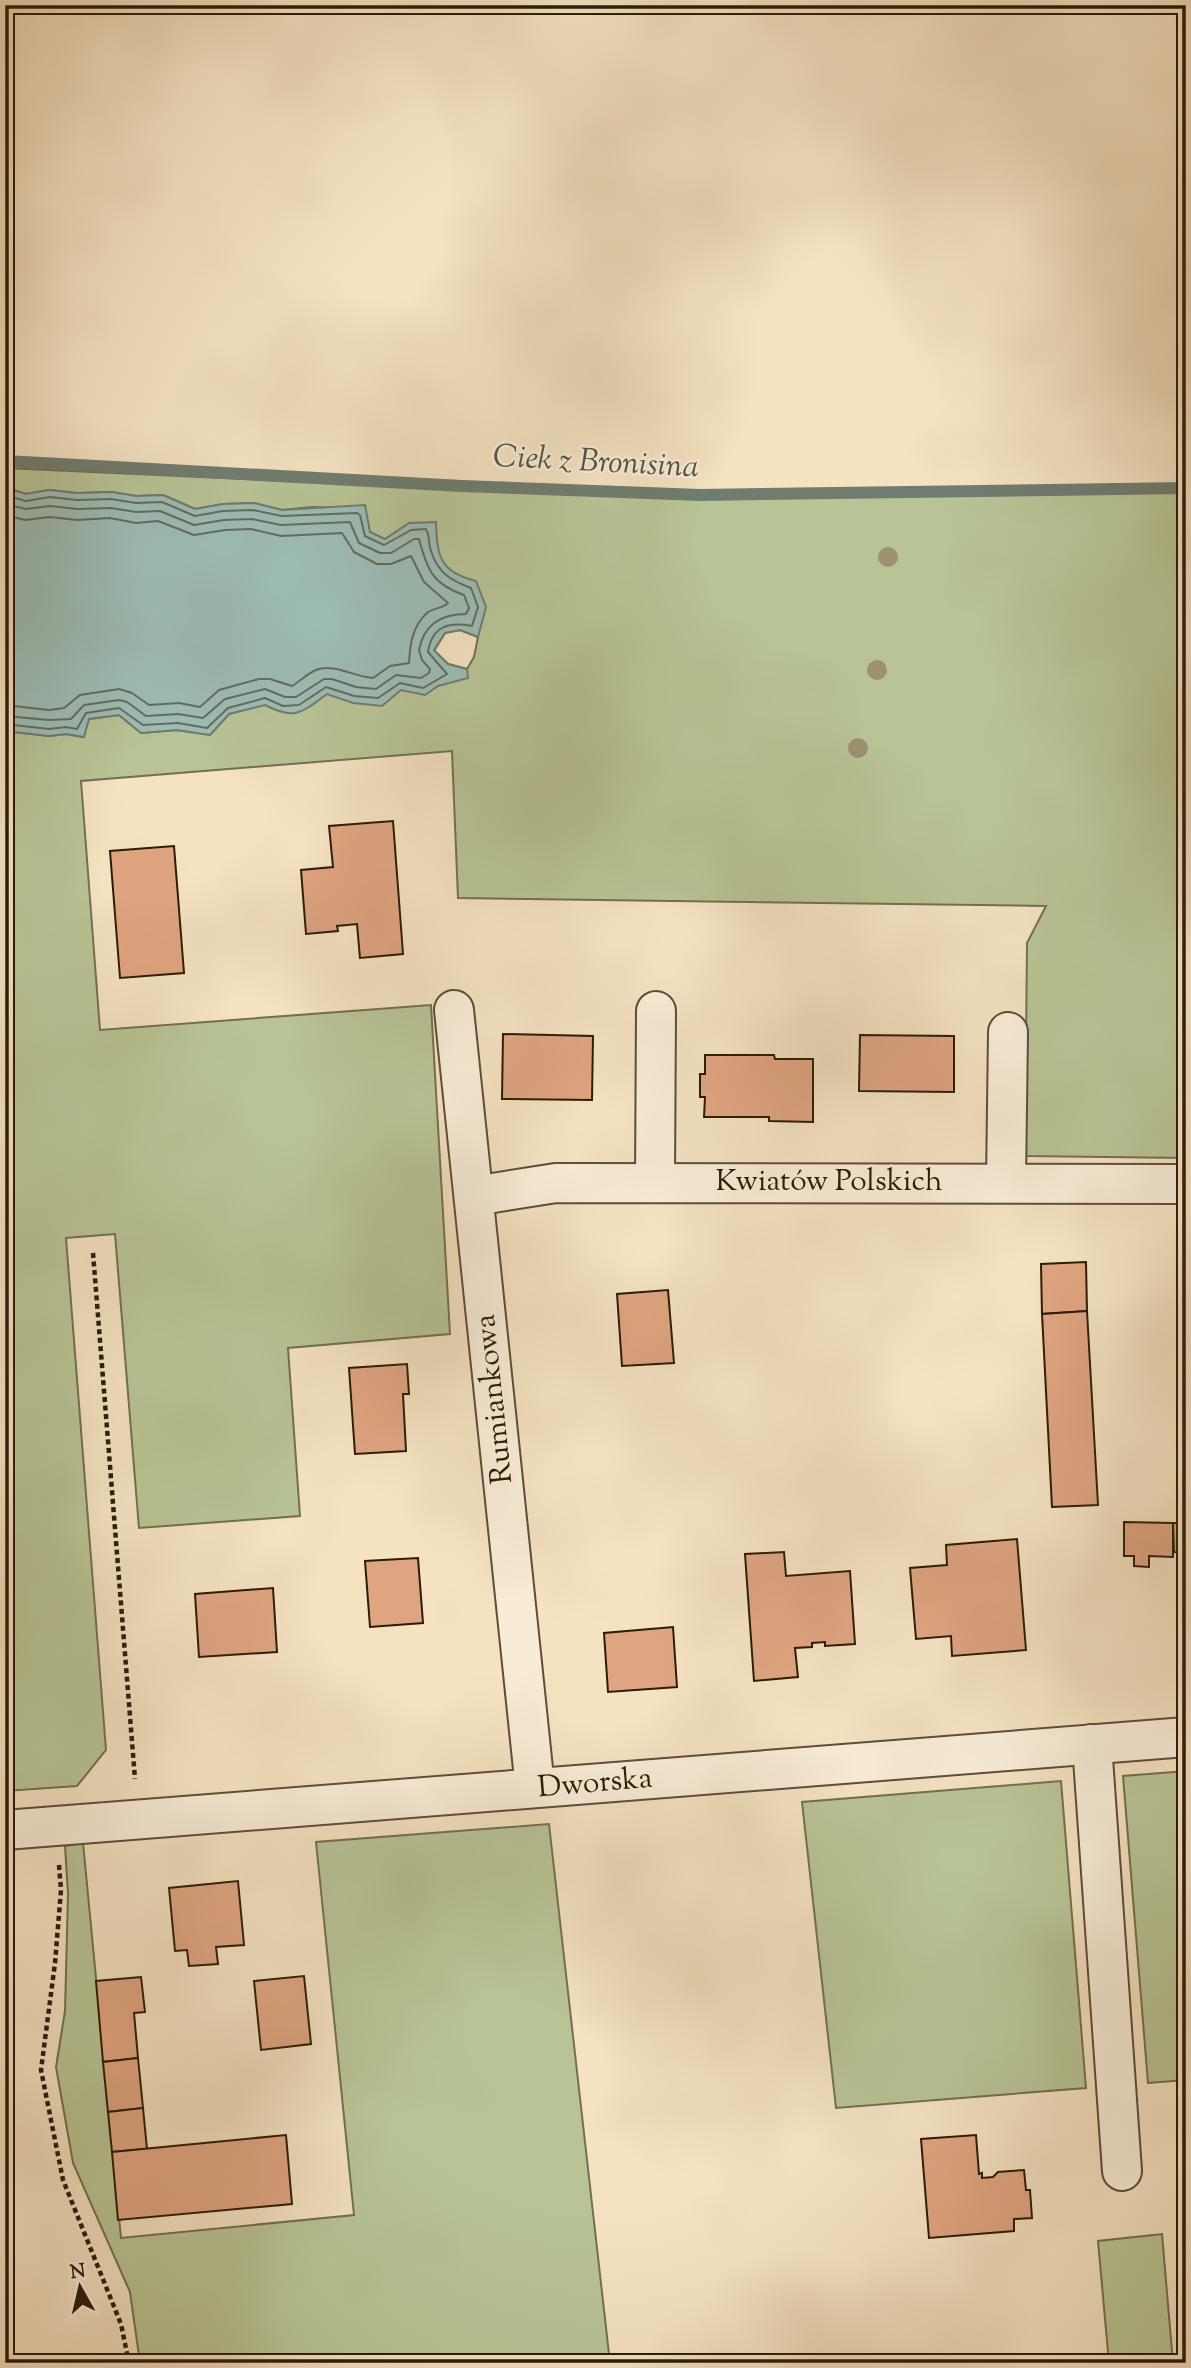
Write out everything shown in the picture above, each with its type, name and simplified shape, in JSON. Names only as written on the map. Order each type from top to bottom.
[{"type":"street","name":"Rumiankowa","points":[[454,1010],[535,1788]]},
{"type":"street","points":[[656,1011],[656,1182]]},
{"type":"street","points":[[1006,1182],[1008,1032]]},
{"type":"street","name":"Kwiatów Polskich","points":[[474,1196],[556,1183],[1186,1184]]},
{"type":"street","name":"Dworska","points":[[5,1830],[1186,1737]]},
{"type":"street","points":[[1092,1744],[1122,2171]]},
{"type":"path","points":[[93,1253],[138,1820]]},
{"type":"path","points":[[56,1826],[61,1890],[41,2070],[63,2180],[121,2324],[129,2363]]},
{"type":"green space","points":[[5,468],[663,498],[1186,492],[1186,1158],[1025,1156],[1027,943],[1046,906],[458,898],[452,751],[81,781],[100,1030],[431,1005],[450,1334],[288,1348],[300,1516],[139,1528],[115,1234],[66,1238],[106,1750],[77,1786],[5,1791],[5,731],[83,737],[89,719],[119,715],[141,733],[177,730],[210,735],[229,714],[265,704],[339,508],[282,510],[254,503],[223,504],[195,509],[163,495],[136,496],[112,492],[76,493],[49,490],[26,494],[5,487]],"holes":[[[460,630],[478,637],[474,657],[467,669],[448,664],[434,651],[445,633]]]},
{"type":"green space","points":[[1186,1771],[1186,2080],[1148,2083],[1123,1776]]},
{"type":"green space","points":[[1061,1781],[1086,2088],[836,2108],[802,1802]]},
{"type":"green space","points":[[549,1824],[610,2363],[140,2363],[130,2292],[73,2163],[56,2067],[65,2011],[68,1894],[65,1846],[83,1843],[121,2238],[354,2215],[316,1842]]},
{"type":"green space","points":[[1162,2234],[1173,2363],[1109,2363],[1098,2241]]},
{"type":"water","points":[[5,488],[26,494],[49,490],[76,493],[112,492],[136,496],[163,495],[195,509],[223,504],[254,503],[282,510],[365,505],[370,532],[385,539],[409,523],[436,522],[443,561],[455,573],[476,581],[486,607],[478,637],[460,630],[445,633],[434,650],[448,664],[467,669],[468,678],[438,686],[425,695],[401,690],[382,706],[353,703],[327,694],[298,712],[284,713],[265,705],[229,714],[210,735],[177,730],[141,733],[119,715],[89,719],[84,737],[5,731]]},
{"type":"building","points":[[393,821],[403,954],[360,958],[357,924],[337,926],[338,931],[306,934],[301,870],[333,867],[329,826]]},
{"type":"building","points":[[174,846],[184,973],[120,978],[110,851]]},
{"type":"building","points":[[503,1034],[593,1036],[592,1100],[502,1099]]},
{"type":"building","points":[[860,1035],[954,1036],[954,1092],[859,1091]]},
{"type":"building","points":[[705,1055],[774,1055],[775,1059],[813,1059],[813,1122],[769,1121],[769,1117],[704,1117],[705,1097],[700,1097],[700,1074],[705,1074]]},
{"type":"building","points":[[1086,1262],[1087,1311],[1042,1314],[1041,1264]]},
{"type":"building","points":[[668,1290],[674,1363],[622,1366],[617,1294]]},
{"type":"building","points":[[1087,1311],[1098,1505],[1052,1507],[1042,1314]]},
{"type":"building","points":[[407,1364],[409,1394],[403,1394],[406,1451],[355,1454],[349,1368]]},
{"type":"building","points":[[1124,1522],[1173,1523],[1173,1557],[1149,1556],[1149,1567],[1134,1566],[1134,1556],[1124,1556]]},
{"type":"building","points":[[1173,1523],[1186,1523],[1186,1553],[1174,1552]]},
{"type":"building","points":[[1017,1539],[1026,1650],[952,1656],[951,1636],[916,1639],[910,1568],[947,1565],[946,1545]]},
{"type":"building","points":[[784,1552],[786,1576],[850,1571],[855,1644],[825,1646],[825,1642],[812,1643],[812,1647],[795,1648],[798,1677],[754,1681],[745,1554]]},
{"type":"building","points":[[418,1558],[423,1623],[370,1627],[365,1561]]},
{"type":"building","points":[[273,1588],[277,1652],[199,1657],[195,1594]]},
{"type":"building","points":[[673,1627],[677,1687],[608,1692],[604,1633]]},
{"type":"building","points":[[238,1881],[244,1945],[216,1947],[218,1964],[189,1966],[187,1950],[175,1951],[169,1888]]},
{"type":"building","points":[[304,1976],[311,2044],[261,2050],[254,1981]]},
{"type":"building","points":[[141,1977],[145,2012],[134,2013],[138,2058],[103,2062],[96,1981]]},
{"type":"building","points":[[138,2058],[143,2108],[108,2112],[103,2062]]},
{"type":"building","points":[[143,2108],[147,2149],[112,2152],[108,2112]]},
{"type":"building","points":[[286,2135],[292,2204],[118,2220],[112,2152]]},
{"type":"building","points":[[976,2135],[979,2174],[982,2173],[982,2178],[993,2177],[998,2172],[1024,2170],[1026,2190],[1030,2190],[1032,2218],[1014,2219],[1014,2231],[929,2238],[921,2139]]},
{"type":"waterway","name":"Ciek z Bronisina","points":[[5,461],[462,486],[700,495],[1186,488]]}]
